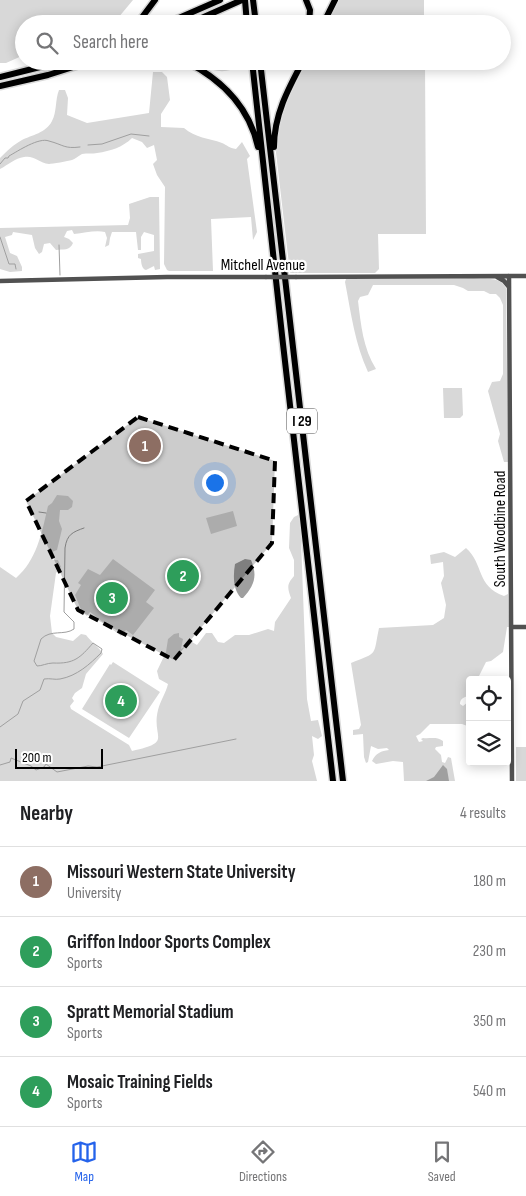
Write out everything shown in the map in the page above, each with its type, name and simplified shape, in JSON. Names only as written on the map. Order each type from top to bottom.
[{"type":"highway","points":[[144,15],[155,0]]},
{"type":"highway","points":[[186,15],[220,0]]},
{"type":"highway","points":[[209,15],[243,0],[246,15]]},
{"type":"highway","points":[[306,0],[310,10],[310,15]]},
{"type":"highway","points":[[328,15],[335,0]]},
{"type":"highway","points":[[215,15],[223,9]]},
{"type":"highway","points":[[0,77],[28,70]]},
{"type":"highway","points":[[0,86],[64,70]]},
{"type":"highway","points":[[201,70],[213,77],[230,92],[241,108],[258,143],[266,192]]},
{"type":"highway","name":"I 29","points":[[253,70],[333,781]]},
{"type":"highway","name":"I 29","points":[[261,70],[343,781]]},
{"type":"highway","points":[[275,183],[274,144],[276,119],[285,94],[298,70]]},
{"type":"street","points":[[495,276],[504,281],[509,287]]},
{"type":"street","name":"South Woodbine Road","points":[[509,276],[512,781]]},
{"type":"street","name":"Mitchell Avenue","points":[[2,280],[167,277],[526,276]]},
{"type":"street","points":[[0,286],[2,280]]},
{"type":"street","points":[[512,627],[526,627]]},
{"type":"highlighted area","points":[[138,417],[275,461],[272,543],[174,660],[78,610],[26,501]]},
{"type":"shaded area","points":[[0,0],[133,0],[120,15],[15,15],[15,59],[6,63],[0,63]]},
{"type":"shaded area","points":[[339,0],[424,0],[424,15],[331,15]]},
{"type":"shaded area","points":[[301,70],[425,70],[426,234],[378,234],[379,269],[375,273],[290,273],[276,153],[277,131],[285,101]]},
{"type":"shaded area","points":[[153,72],[162,72],[167,77],[170,100],[161,114],[161,127],[184,128],[197,136],[236,149],[242,142],[250,156],[247,159],[257,232],[253,240],[251,217],[211,219],[213,271],[169,271],[164,264],[165,187],[157,175],[153,164],[157,160],[154,145],[147,148],[142,142],[132,138],[116,148],[102,152],[82,154],[72,160],[49,164],[31,157],[24,157],[0,169],[0,158],[22,140],[43,131],[52,121],[59,90],[65,90],[68,98],[67,115],[87,123],[149,113]]},
{"type":"shaded area","points":[[150,197],[159,197],[160,269],[155,270],[154,266],[146,270],[142,266],[141,259],[138,258],[138,254],[154,251],[154,235],[144,232],[141,237],[141,250],[138,250],[136,232],[112,232],[109,245],[105,247],[107,238],[105,232],[94,231],[74,234],[72,230],[67,231],[64,237],[73,243],[70,247],[56,250],[50,243],[44,244],[42,252],[39,254],[35,248],[32,235],[13,232],[12,235],[5,237],[10,253],[17,256],[22,271],[10,272],[0,269],[0,228],[128,225],[130,218],[129,204]]},
{"type":"shaded area","points":[[474,278],[496,280],[506,288],[508,462],[504,462],[498,441],[500,434],[488,391],[492,382],[500,381],[503,374],[503,305],[500,298],[496,294],[484,291],[468,291],[454,285],[373,285],[368,295],[360,297],[358,301],[365,345],[376,369],[368,372],[351,317],[345,282],[346,279]]},
{"type":"shaded area","points":[[443,388],[462,388],[463,415],[460,418],[444,418]]},
{"type":"shaded area","points":[[57,495],[68,496],[73,501],[72,507],[68,510],[60,510],[59,521],[62,529],[57,550],[49,553],[53,560],[58,560],[61,567],[56,573],[50,616],[52,633],[56,637],[73,641],[81,634],[86,635],[103,654],[86,674],[82,688],[75,693],[72,698],[74,701],[70,706],[71,709],[129,745],[132,751],[153,745],[158,738],[158,710],[168,684],[159,679],[157,671],[166,652],[168,639],[174,634],[179,633],[179,637],[183,639],[181,649],[192,642],[197,645],[206,633],[212,633],[218,642],[224,643],[235,635],[249,635],[268,629],[274,631],[275,622],[291,598],[288,586],[294,576],[294,560],[289,548],[290,523],[294,517],[300,514],[307,699],[311,721],[318,720],[322,736],[318,739],[312,736],[314,755],[312,761],[317,781],[0,781],[0,567],[16,578],[23,571],[38,545],[48,506]]},
{"type":"shaded area","points":[[233,511],[237,526],[211,534],[206,518]]},
{"type":"shaded area","points":[[466,548],[472,554],[484,581],[489,587],[504,596],[508,594],[509,627],[507,627],[503,652],[491,661],[486,662],[479,676],[466,676],[466,697],[461,700],[460,704],[463,706],[466,704],[466,726],[430,724],[416,736],[419,742],[423,741],[421,739],[423,738],[435,738],[443,741],[443,746],[436,747],[435,749],[441,755],[442,762],[445,763],[448,757],[451,758],[455,781],[404,781],[403,762],[393,761],[376,764],[372,761],[375,756],[389,750],[387,748],[378,749],[371,746],[368,762],[366,763],[363,734],[353,735],[353,730],[359,729],[361,725],[351,663],[373,652],[379,628],[433,625],[444,618],[446,605],[441,583],[444,576],[443,562],[431,564],[430,555],[444,552],[455,557]]},
{"type":"shaded area","points":[[113,559],[155,590],[146,602],[154,608],[133,635],[126,630],[121,636],[90,612],[87,616],[82,612],[75,595],[81,585],[78,583],[88,569],[100,575]]},
{"type":"shaded area","points":[[245,559],[251,560],[254,580],[250,589],[241,598],[235,586],[234,569],[235,564]]},
{"type":"shaded area","points":[[113,662],[160,692],[129,738],[82,709]]},
{"type":"shaded area","points":[[516,747],[526,747],[526,781],[516,781]]},
{"type":"shaded area","points":[[443,765],[447,769],[449,781],[426,781],[434,777]]},
{"type":"waterway","points":[[88,145],[102,144],[131,134],[149,136]]},
{"type":"waterway","points":[[0,164],[5,158],[40,141],[45,140],[67,147],[80,147]]},
{"type":"waterway","points":[[0,237],[9,264],[15,264],[16,269]]},
{"type":"waterway","points":[[59,245],[60,275]]},
{"type":"waterway","points":[[39,512],[46,513]]},
{"type":"waterway","points":[[0,727],[18,714],[23,701],[40,690],[44,679],[60,679],[72,675],[88,665],[101,653],[102,649],[93,643],[84,653],[71,661],[37,666],[34,661],[41,639],[49,634],[74,629],[74,622],[64,612],[65,548],[71,534],[84,528]]},
{"type":"waterway","points":[[0,765],[10,762],[11,758],[36,770],[44,767],[46,764],[57,772],[88,766],[97,767],[236,739]]},
{"type":"place","name":"Missouri Western State University","points":[[145,446]]},
{"type":"place","name":"Griffon Indoor Sports Complex","points":[[183,576]]},
{"type":"place","name":"Spratt Memorial Stadium","points":[[112,598]]},
{"type":"place","name":"Mosaic Training Fields","points":[[121,701]]}]
